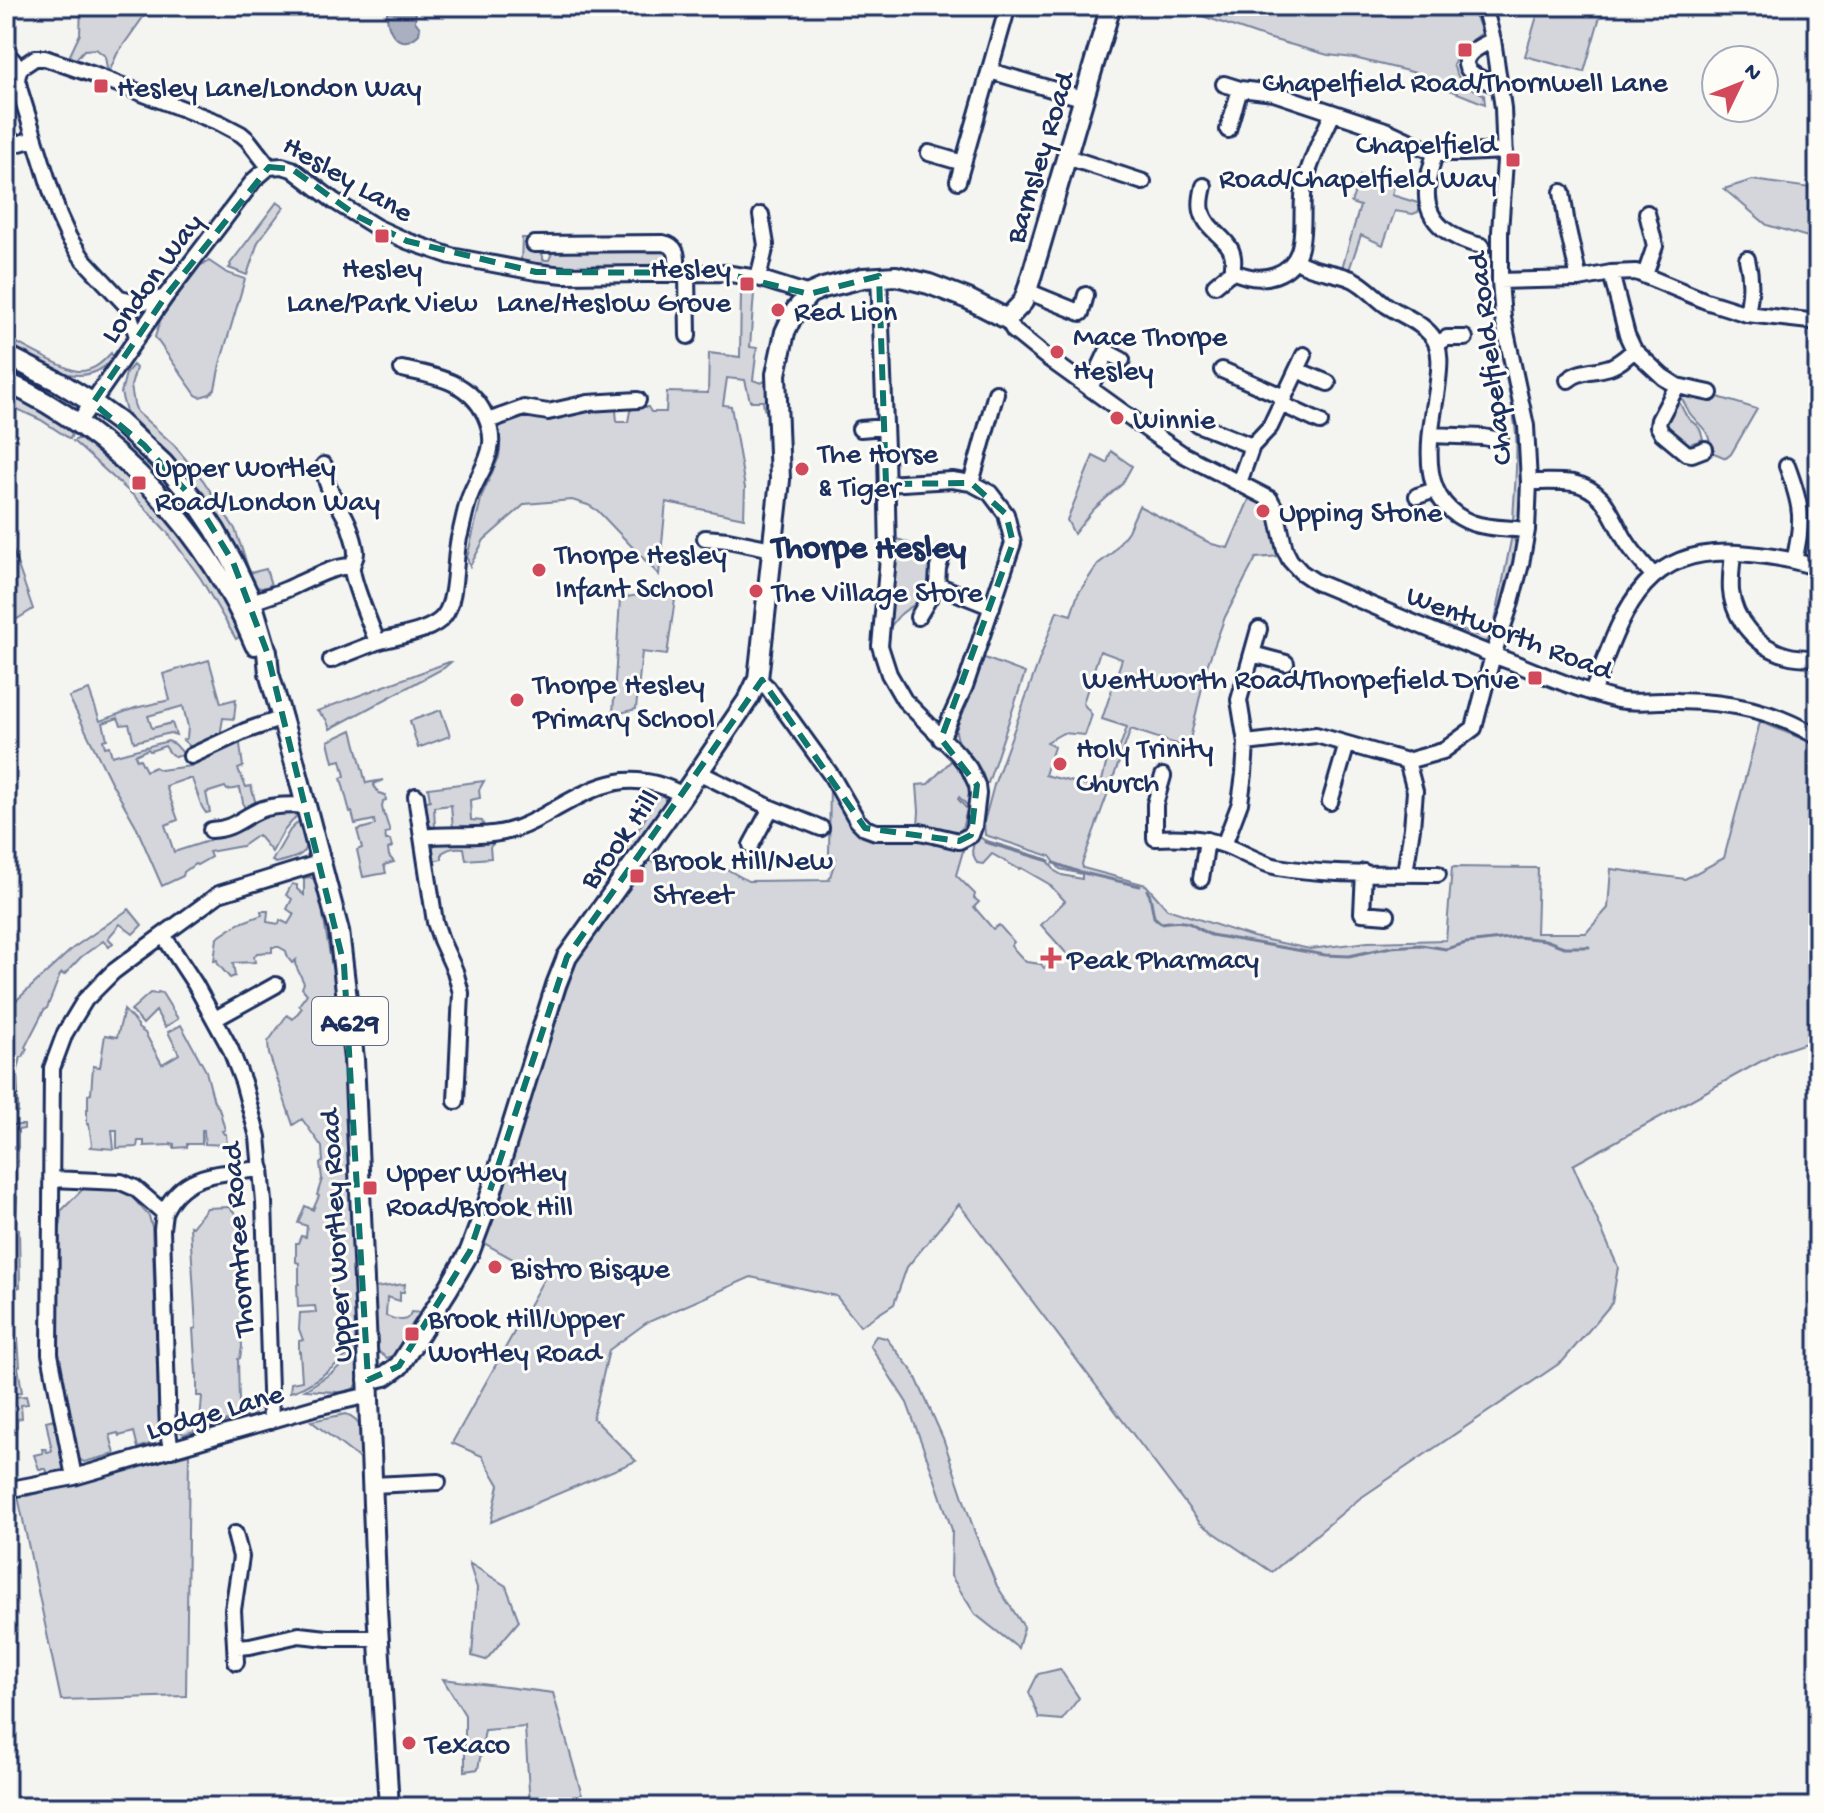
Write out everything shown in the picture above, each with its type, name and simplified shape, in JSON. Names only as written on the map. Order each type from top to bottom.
[{"type":"main road","name":"Barnsley Road","points":[[1007,319],[1023,302],[1027,291],[1111,6]]},
{"type":"main road","points":[[809,294],[834,284],[896,276],[929,284],[968,299],[1007,319]]},
{"type":"main road","name":"Brook Hill","points":[[369,1387],[399,1366],[470,1251],[492,1193],[567,957],[683,795],[749,698],[758,679],[780,480],[776,374],[785,332],[795,311],[809,294]]},
{"type":"main road","name":"Upper Wortley Road","points":[[6,355],[93,403],[163,463],[197,503],[233,562],[244,604],[267,652],[269,673],[341,940],[354,1059],[378,1638],[389,1807]]},
{"type":"main road","name":"Upper Wortley Road","points":[[6,382],[78,423],[126,462],[160,497],[244,604]]},
{"type":"street","points":[[958,181],[1008,6]]},
{"type":"street","name":"Chapelfield Road","points":[[1407,761],[1443,751],[1474,728],[1513,594],[1527,530],[1529,482],[1526,426],[1503,318],[1500,281],[1505,151],[1500,86],[1484,6]]},
{"type":"street","points":[[1493,40],[1470,53],[1468,69],[1473,75],[1500,86]]},
{"type":"street","points":[[6,53],[20,68],[18,82],[34,139],[69,238],[83,259],[120,298],[130,313],[137,336]]},
{"type":"street","name":"Hesley Lane","points":[[20,68],[35,58],[45,58],[220,123],[248,140],[269,167],[292,169],[334,201],[376,227],[451,256],[564,275],[724,273],[758,278],[809,294]]},
{"type":"street","points":[[990,71],[1085,99]]},
{"type":"street","points":[[1224,84],[1274,93],[1395,133],[1435,153],[1505,151]]},
{"type":"street","points":[[1228,130],[1240,89]]},
{"type":"street","points":[[1232,271],[1246,276],[1269,277],[1280,273],[1295,260],[1302,244],[1304,184],[1333,113]]},
{"type":"street","points":[[6,147],[34,139]]},
{"type":"street","points":[[929,153],[963,163]]},
{"type":"street","points":[[1435,153],[1427,191],[1431,212],[1447,233],[1482,246]]},
{"type":"street","points":[[1067,157],[1143,182]]},
{"type":"street","name":"London Way","points":[[78,423],[165,297],[254,180],[269,167]]},
{"type":"street","points":[[1204,186],[1202,212],[1230,247],[1235,262],[1232,271],[1215,285]]},
{"type":"street","points":[[1562,192],[1579,279]]},
{"type":"street","points":[[1645,275],[1655,246],[1647,213]]},
{"type":"street","points":[[758,278],[766,245],[761,215]]},
{"type":"street","points":[[534,244],[669,244],[677,252],[682,273],[688,336]]},
{"type":"street","points":[[1747,259],[1751,292],[1747,314]]},
{"type":"street","points":[[1295,260],[1312,269],[1353,280],[1426,330],[1437,344],[1439,365],[1429,456],[1435,490],[1453,513],[1473,523],[1527,530]]},
{"type":"street","points":[[1500,281],[1579,279],[1627,272],[1645,275],[1706,301],[1747,314],[1818,322]]},
{"type":"street","points":[[1611,273],[1627,335],[1634,350],[1677,386],[1710,393]]},
{"type":"street","points":[[758,679],[768,688],[831,775],[857,820],[865,828],[876,832],[920,832],[959,841],[971,835],[978,794],[969,768],[904,700],[889,674],[880,646],[888,558],[879,276]]},
{"type":"street","points":[[1027,291],[1081,313],[1086,295]]},
{"type":"street","points":[[120,298],[152,302],[165,297]]},
{"type":"street","points":[[1007,319],[1014,331],[1184,455],[1239,483],[1252,446],[1270,427],[1304,355]]},
{"type":"street","points":[[1437,344],[1447,338],[1465,338]]},
{"type":"street","points":[[1568,380],[1577,373],[1609,368],[1634,350]]},
{"type":"street","points":[[1090,388],[1107,352],[1122,360]]},
{"type":"street","points":[[331,660],[398,635],[426,629],[449,609],[455,559],[469,499],[491,445],[488,421],[469,391],[426,374],[402,369]]},
{"type":"street","points":[[1222,370],[1320,422]]},
{"type":"street","points":[[1297,370],[1328,383]]},
{"type":"street","points":[[1677,386],[1658,426],[1686,453],[1705,449]]},
{"type":"street","points":[[971,483],[996,393]]},
{"type":"street","points":[[488,421],[524,408],[548,412],[575,404],[638,400]]},
{"type":"street","points":[[1197,424],[1252,446]]},
{"type":"street","points":[[860,429],[885,427]]},
{"type":"street","points":[[1431,435],[1500,440]]},
{"type":"street","points":[[324,465],[331,494],[347,518],[357,554],[351,566],[354,579],[377,642]]},
{"type":"street","points":[[1787,466],[1801,515],[1794,561]]},
{"type":"street","points":[[886,484],[952,480],[971,483],[990,493],[1006,514],[1013,543],[965,686],[941,739]]},
{"type":"street","points":[[1529,482],[1576,484],[1595,493],[1605,502],[1627,542],[1654,576]]},
{"type":"street","name":"Wentworth Road","points":[[1239,483],[1270,499],[1290,560],[1316,582],[1592,693],[1622,701],[1719,703],[1765,711],[1818,737]]},
{"type":"street","points":[[1417,496],[1435,490]]},
{"type":"street","points":[[705,538],[772,549]]},
{"type":"street","points":[[918,617],[937,585],[943,553]]},
{"type":"street","points":[[1592,693],[1619,623],[1632,600],[1668,565],[1702,553],[1733,553],[1756,554],[1818,568]]},
{"type":"street","points":[[1733,553],[1731,592],[1743,624],[1776,651],[1788,656],[1818,658]]},
{"type":"street","points":[[244,604],[322,573],[351,566]]},
{"type":"street","points":[[937,585],[992,607]]},
{"type":"street","points":[[1224,845],[1240,803],[1246,743],[1239,700],[1259,629]]},
{"type":"street","points":[[1252,654],[1286,663]]},
{"type":"street","points":[[191,756],[245,731],[283,718]]},
{"type":"street","points":[[1246,743],[1316,735],[1407,761],[1415,791],[1405,873]]},
{"type":"street","points":[[1330,802],[1347,744]]},
{"type":"street","points":[[698,772],[771,808],[821,828]]},
{"type":"street","points":[[1163,776],[1155,804],[1155,838],[1207,840],[1276,866],[1323,871],[1438,874]]},
{"type":"street","points":[[422,837],[512,830],[582,794],[623,781],[643,780],[683,795]]},
{"type":"street","points":[[416,796],[435,922],[461,993],[456,1101]]},
{"type":"street","points":[[211,830],[233,826],[261,810],[306,805]]},
{"type":"street","points":[[751,845],[771,808]]},
{"type":"street","points":[[1201,879],[1207,840]]},
{"type":"street","points":[[74,1477],[50,1354],[52,1068],[65,1033],[85,1000],[100,983],[219,894],[322,862]]},
{"type":"street","points":[[1364,872],[1362,913],[1387,915]]},
{"type":"street","name":"Thorntree Road","points":[[163,935],[230,1048],[258,1137],[262,1169],[271,1421]]},
{"type":"street","points":[[215,1019],[276,985]]},
{"type":"street","points":[[171,1450],[162,1229],[164,1213],[176,1193],[196,1179],[262,1169]]},
{"type":"street","points":[[52,1179],[121,1182],[135,1188],[164,1213]]},
{"type":"street","name":"Lodge Lane","points":[[6,1490],[74,1477],[171,1450],[317,1407],[369,1387]]},
{"type":"street","points":[[372,1485],[438,1482]]},
{"type":"street","points":[[235,1534],[241,1557],[233,1610],[236,1654],[250,1646],[299,1635],[378,1638]]},
{"type":"highlighted area","points":[[269,167],[292,169],[357,216],[407,241],[536,272],[724,273],[809,294],[879,276],[886,484],[971,483],[1006,514],[1013,543],[941,739],[977,785],[971,835],[959,841],[865,828],[762,680],[567,957],[470,1251],[399,1366],[368,1380],[344,965],[267,652],[233,562],[197,503],[144,445],[93,403],[165,297]]},
{"type":"shaded area","points":[[81,6],[151,6],[117,54],[110,70],[107,69],[105,56],[96,49],[84,50],[76,59],[69,57],[80,34]]},
{"type":"shaded area","points":[[1173,6],[1472,6],[1482,33],[1461,49],[1453,65],[1462,81],[1484,95],[1485,104],[1450,90],[1434,88],[1427,77],[1416,73],[1328,55]]},
{"type":"shaded area","points":[[1540,6],[1603,6],[1584,72],[1525,56]]},
{"type":"shaded area","points":[[1360,176],[1394,187],[1392,195],[1421,204],[1418,212],[1413,214],[1395,211],[1383,245],[1361,235],[1349,270],[1342,268],[1360,206],[1351,203]]},
{"type":"shaded area","points":[[1752,180],[1818,189],[1818,240],[1767,225],[1724,189]]},
{"type":"shaded area","points":[[277,202],[284,207],[258,242],[247,275],[229,268],[230,264]]},
{"type":"shaded area","points":[[522,238],[528,238],[527,248],[537,251],[543,260],[549,260],[557,250],[666,250],[671,257],[667,265],[649,266],[521,262]]},
{"type":"shaded area","points":[[209,261],[227,273],[245,279],[215,389],[200,397],[155,337],[161,318],[201,265]]},
{"type":"shaded area","points":[[741,293],[754,293],[750,347],[757,348],[753,380],[761,383],[767,380],[772,349],[777,350],[772,416],[764,409],[763,401],[750,401],[745,380],[727,378],[723,405],[731,406],[745,488],[744,518],[666,502],[659,575],[598,511],[588,505],[572,500],[525,504],[484,540],[470,566],[467,558],[482,495],[499,457],[496,430],[501,421],[524,414],[585,407],[588,411],[603,410],[609,407],[616,410],[617,422],[628,422],[630,411],[635,407],[666,412],[667,392],[708,393],[709,353],[740,357]]},
{"type":"shaded area","points":[[1495,316],[1499,316],[1522,436],[1523,509],[1513,522],[1516,434]]},
{"type":"shaded area","points":[[6,337],[72,370],[88,370],[111,353],[113,357],[97,371],[85,375],[64,373],[6,344]]},
{"type":"shaded area","points":[[133,365],[136,368],[131,386],[137,412],[174,445],[203,480],[235,529],[250,573],[266,569],[271,585],[262,588],[253,584],[227,534],[197,487],[126,412],[121,393],[126,373]]},
{"type":"shaded area","points":[[6,389],[74,430],[70,439],[41,420],[6,404]]},
{"type":"shaded area","points":[[1680,391],[1716,400],[1718,397],[1757,409],[1726,458],[1709,451],[1707,433],[1689,412],[1679,395]]},
{"type":"shaded area","points":[[1675,395],[1686,415],[1700,429],[1703,439],[1683,444],[1666,431],[1665,416]]},
{"type":"shaded area","points":[[87,438],[134,484],[149,493],[212,574],[242,635],[236,639],[201,579],[167,532],[135,497],[73,441]]},
{"type":"shaded area","points":[[1111,451],[1132,466],[1122,484],[1093,510],[1074,534],[1067,520],[1093,456],[1107,463]]},
{"type":"shaded area","points":[[1251,495],[1269,514],[1280,556],[1256,558],[1225,617],[1207,666],[1188,748],[1131,729],[1083,868],[1146,885],[1167,909],[1253,937],[1310,949],[1368,942],[1446,940],[1452,867],[1538,868],[1536,933],[1586,933],[1608,908],[1611,869],[1685,879],[1724,858],[1760,722],[1818,745],[1818,1039],[1776,1053],[1573,1165],[1618,1267],[1612,1303],[1563,1361],[1359,1499],[1272,1572],[1200,1523],[959,1204],[907,1267],[894,1304],[860,1326],[836,1296],[751,1277],[646,1323],[609,1350],[593,1418],[636,1461],[491,1522],[499,1485],[482,1456],[452,1443],[545,1277],[484,1243],[574,966],[635,878],[638,879],[639,872],[648,861],[699,867],[712,866],[714,862],[748,881],[829,880],[836,858],[829,855],[830,781],[856,822],[929,839],[934,845],[961,846],[963,851],[956,875],[975,894],[974,898],[979,902],[974,907],[993,929],[999,925],[1014,942],[1011,946],[1026,962],[1050,969],[1067,954],[1041,925],[1065,901],[1049,884],[1021,868],[992,854],[983,864],[977,863],[972,852],[974,842],[980,837],[1047,859],[1062,875],[1082,879],[1082,874],[1060,869],[1050,856],[985,835],[984,822],[994,785],[1057,611],[1071,615],[1078,594],[1098,564],[1112,553],[1128,531],[1139,506],[1212,544],[1228,548]],"holes":[[[1100,651],[1122,659],[1102,719],[1127,727],[1116,758],[1108,756],[1100,789],[1045,775],[1054,747],[1047,742],[1063,733],[1085,735],[1092,715],[1083,703]]]},
{"type":"shaded area","points":[[6,531],[33,609],[6,626]]},
{"type":"shaded area","points":[[1512,535],[1518,548],[1507,598],[1492,634],[1485,642],[1479,641],[1438,625],[1437,618],[1476,635],[1490,633]]},
{"type":"shaded area","points":[[895,539],[914,546],[921,553],[929,569],[929,579],[922,598],[899,616],[889,629]]},
{"type":"shaded area","points":[[669,590],[676,592],[667,655],[642,652],[636,709],[613,715],[620,598]]},
{"type":"shaded area","points":[[982,657],[1025,673],[988,783],[985,783],[980,768],[960,744],[956,730]]},
{"type":"shaded area","points":[[209,660],[221,703],[236,699],[234,719],[223,718],[221,730],[224,737],[195,751],[183,740],[187,738],[188,727],[183,706],[148,716],[152,728],[172,723],[176,735],[170,733],[134,742],[129,724],[121,725],[118,718],[103,723],[107,739],[103,740],[105,747],[109,746],[112,756],[168,741],[175,744],[184,754],[175,756],[165,746],[135,755],[146,771],[155,767],[160,770],[191,766],[195,759],[239,737],[243,767],[238,769],[246,787],[251,786],[257,808],[249,813],[244,807],[240,788],[227,790],[225,787],[206,793],[210,812],[206,813],[192,779],[166,786],[178,820],[165,825],[174,852],[205,842],[262,815],[300,812],[283,832],[272,852],[258,835],[242,846],[209,852],[211,857],[162,886],[135,824],[69,697],[89,690],[100,721],[170,700],[163,674]]},
{"type":"shaded area","points":[[449,662],[444,668],[330,729],[326,719],[317,711]]},
{"type":"shaded area","points":[[441,710],[450,736],[418,748],[410,721]]},
{"type":"shaded area","points":[[352,730],[366,783],[383,780],[374,786],[385,795],[382,807],[390,832],[385,833],[392,847],[388,849],[389,856],[394,862],[384,865],[386,873],[363,877],[357,850],[362,848],[357,830],[375,825],[374,820],[355,824],[341,778],[345,776],[341,760],[333,762],[328,741]]},
{"type":"shaded area","points":[[952,760],[970,787],[969,807],[958,799],[967,809],[962,829],[953,836],[918,827],[917,785],[928,784]]},
{"type":"shaded area","points":[[484,781],[479,790],[480,798],[470,800],[471,820],[482,821],[484,827],[453,828],[451,805],[434,807],[435,828],[429,825],[423,805],[430,800],[428,788]]},
{"type":"shaded area","points":[[655,791],[664,796],[666,804],[616,872],[611,862],[644,820]]},
{"type":"shaded area","points":[[301,819],[304,850],[296,857],[276,863],[272,861],[290,830]]},
{"type":"shaded area","points":[[497,840],[490,847],[491,858],[466,860],[464,848],[458,848],[447,850],[442,853],[442,859],[433,861],[432,849],[436,842]]},
{"type":"shaded area","points":[[304,878],[318,881],[325,906],[323,915],[338,989],[336,997],[342,997],[351,1221],[357,1234],[353,1248],[356,1326],[361,1344],[317,1379],[290,1392],[291,1383],[302,1381],[300,1313],[316,1312],[315,1306],[298,1307],[296,1243],[301,1236],[306,1237],[307,1226],[298,1223],[305,1206],[313,1210],[319,1196],[322,1179],[320,1163],[323,1162],[322,1147],[302,1119],[293,1125],[269,1054],[268,1042],[287,1015],[293,1019],[302,1008],[299,1005],[307,994],[302,988],[304,983],[296,960],[292,963],[286,951],[279,947],[272,947],[272,952],[257,953],[255,962],[233,963],[235,976],[230,978],[217,960],[214,961],[217,938],[238,924],[262,915],[261,911],[268,911],[267,922],[279,924],[280,920],[288,924],[294,914],[287,909],[292,899],[286,895],[292,884],[297,885],[304,895]]},
{"type":"shaded area","points":[[129,909],[142,925],[133,934],[120,924],[108,938],[113,943],[109,947],[103,941],[64,975],[60,975],[47,1008],[21,1057],[17,1074],[18,1095],[13,1095],[13,1099],[18,1099],[18,1112],[6,1113],[6,1010],[73,948]]},
{"type":"shaded area","points":[[150,993],[162,993],[178,1019],[165,1027],[156,1011],[143,1024],[131,1010]]},
{"type":"shaded area","points":[[124,1010],[145,1033],[162,1064],[179,1054],[168,1032],[181,1025],[206,1071],[214,1102],[219,1108],[227,1145],[205,1144],[202,1130],[202,1144],[174,1148],[171,1143],[144,1146],[144,1141],[138,1141],[137,1147],[117,1148],[117,1130],[112,1130],[114,1149],[90,1147],[87,1109],[93,1066],[100,1067],[105,1035],[117,1037]]},
{"type":"shaded area","points":[[6,1125],[24,1125],[24,1129],[18,1130],[15,1190],[6,1191]]},
{"type":"shaded area","points":[[85,1187],[118,1188],[132,1197],[149,1216],[152,1227],[159,1422],[157,1438],[153,1443],[138,1448],[134,1432],[110,1435],[115,1454],[84,1462],[76,1457],[58,1362],[57,1238],[61,1211]]},
{"type":"shaded area","points":[[6,1197],[17,1197],[15,1228],[19,1229],[20,1287],[16,1288],[14,1310],[7,1310],[6,1319]]},
{"type":"shaded area","points":[[229,1207],[236,1214],[237,1261],[241,1262],[238,1268],[242,1347],[238,1359],[239,1402],[251,1402],[252,1405],[265,1403],[254,1413],[184,1434],[177,1430],[176,1420],[200,1422],[202,1396],[197,1396],[190,1226],[207,1208]]},
{"type":"shaded area","points":[[405,1284],[404,1292],[400,1292],[400,1301],[387,1297],[386,1316],[404,1320],[411,1312],[424,1313],[399,1353],[387,1358],[377,1347],[374,1288]]},
{"type":"shaded area","points":[[6,1319],[17,1320],[15,1339],[18,1339],[22,1392],[12,1394],[13,1397],[26,1396],[28,1404],[21,1405],[22,1418],[17,1419],[17,1427],[6,1429]]},
{"type":"shaded area","points":[[876,1336],[886,1338],[914,1373],[943,1438],[975,1533],[997,1586],[1024,1627],[1018,1648],[975,1614],[951,1576],[952,1530],[907,1403],[870,1345]]},
{"type":"shaded area","points":[[358,1350],[360,1368],[354,1389],[341,1392],[305,1390],[333,1372]]},
{"type":"shaded area","points":[[346,1414],[360,1426],[361,1460],[311,1421]]},
{"type":"shaded area","points":[[54,1419],[64,1469],[48,1474],[46,1469],[39,1469],[34,1455],[43,1453],[42,1449],[52,1451],[46,1421]]},
{"type":"shaded area","points":[[189,1454],[186,1696],[61,1700],[18,1496]]},
{"type":"shaded area","points":[[469,1563],[506,1586],[519,1621],[486,1660],[472,1656],[477,1588]]},
{"type":"shaded area","points":[[1060,1669],[1079,1698],[1062,1720],[1039,1718],[1029,1692],[1038,1674]]},
{"type":"shaded area","points":[[443,1679],[553,1693],[583,1799],[593,1807],[530,1807],[525,1727],[485,1730],[478,1769],[465,1771],[465,1715]]},
{"type":"water","points":[[388,6],[411,6],[416,10],[419,34],[411,40],[399,40],[390,29]]},
{"type":"waterway","points":[[985,842],[1049,861]]},
{"type":"waterway","points":[[1054,863],[1140,886]]},
{"type":"waterway","points":[[1147,890],[1154,917],[1161,923],[1184,922],[1211,935],[1325,955],[1349,956],[1391,947],[1421,945],[1446,949],[1466,943],[1518,937],[1545,940],[1564,947],[1589,947]]},
{"type":"place","name":"Chapelfield Road/Thornwell Lane","points":[[1465,50]]},
{"type":"place","name":"Hesley Lane/London Way","points":[[101,86]]},
{"type":"place","name":"Chapelfield Road/Chapelfield Way","points":[[1513,160]]},
{"type":"place","name":"Hesley Lane/Park View","points":[[382,236]]},
{"type":"place","name":"Hesley Lane/Heslow Grove","points":[[747,284]]},
{"type":"place","name":"Red Lion","points":[[778,310]]},
{"type":"place","name":"Mace Thorpe Hesley","points":[[1057,352]]},
{"type":"place","name":"Winnie","points":[[1117,418]]},
{"type":"place","name":"The Horse & Tiger","points":[[802,469]]},
{"type":"place","name":"Upper Wortley Road/London Way","points":[[139,483]]},
{"type":"place","name":"Upping Stone","points":[[1263,511]]},
{"type":"place","name":"Thorpe Hesley Infant School","points":[[539,570]]},
{"type":"place","name":"The Village Store","points":[[756,591]]},
{"type":"place","name":"Wentworth Road/Thorpefield Drive","points":[[1535,678]]},
{"type":"place","name":"Thorpe Hesley Primary School","points":[[517,700]]},
{"type":"place","name":"Holy Trinity Church","points":[[1060,764]]},
{"type":"place","name":"Brook Hill/New Street","points":[[637,876]]},
{"type":"place","name":"Peak Pharmacy","points":[[1051,958]]},
{"type":"place","name":"Upper Wortley Road/Brook Hill","points":[[370,1188]]},
{"type":"place","name":"Bistro Bisque","points":[[495,1267]]},
{"type":"place","name":"Brook Hill/Upper Wortley Road","points":[[412,1334]]},
{"type":"place","name":"Texaco","points":[[409,1743]]},
{"type":"district","name":"Thorpe Hesley","points":[[869,545]]}]
